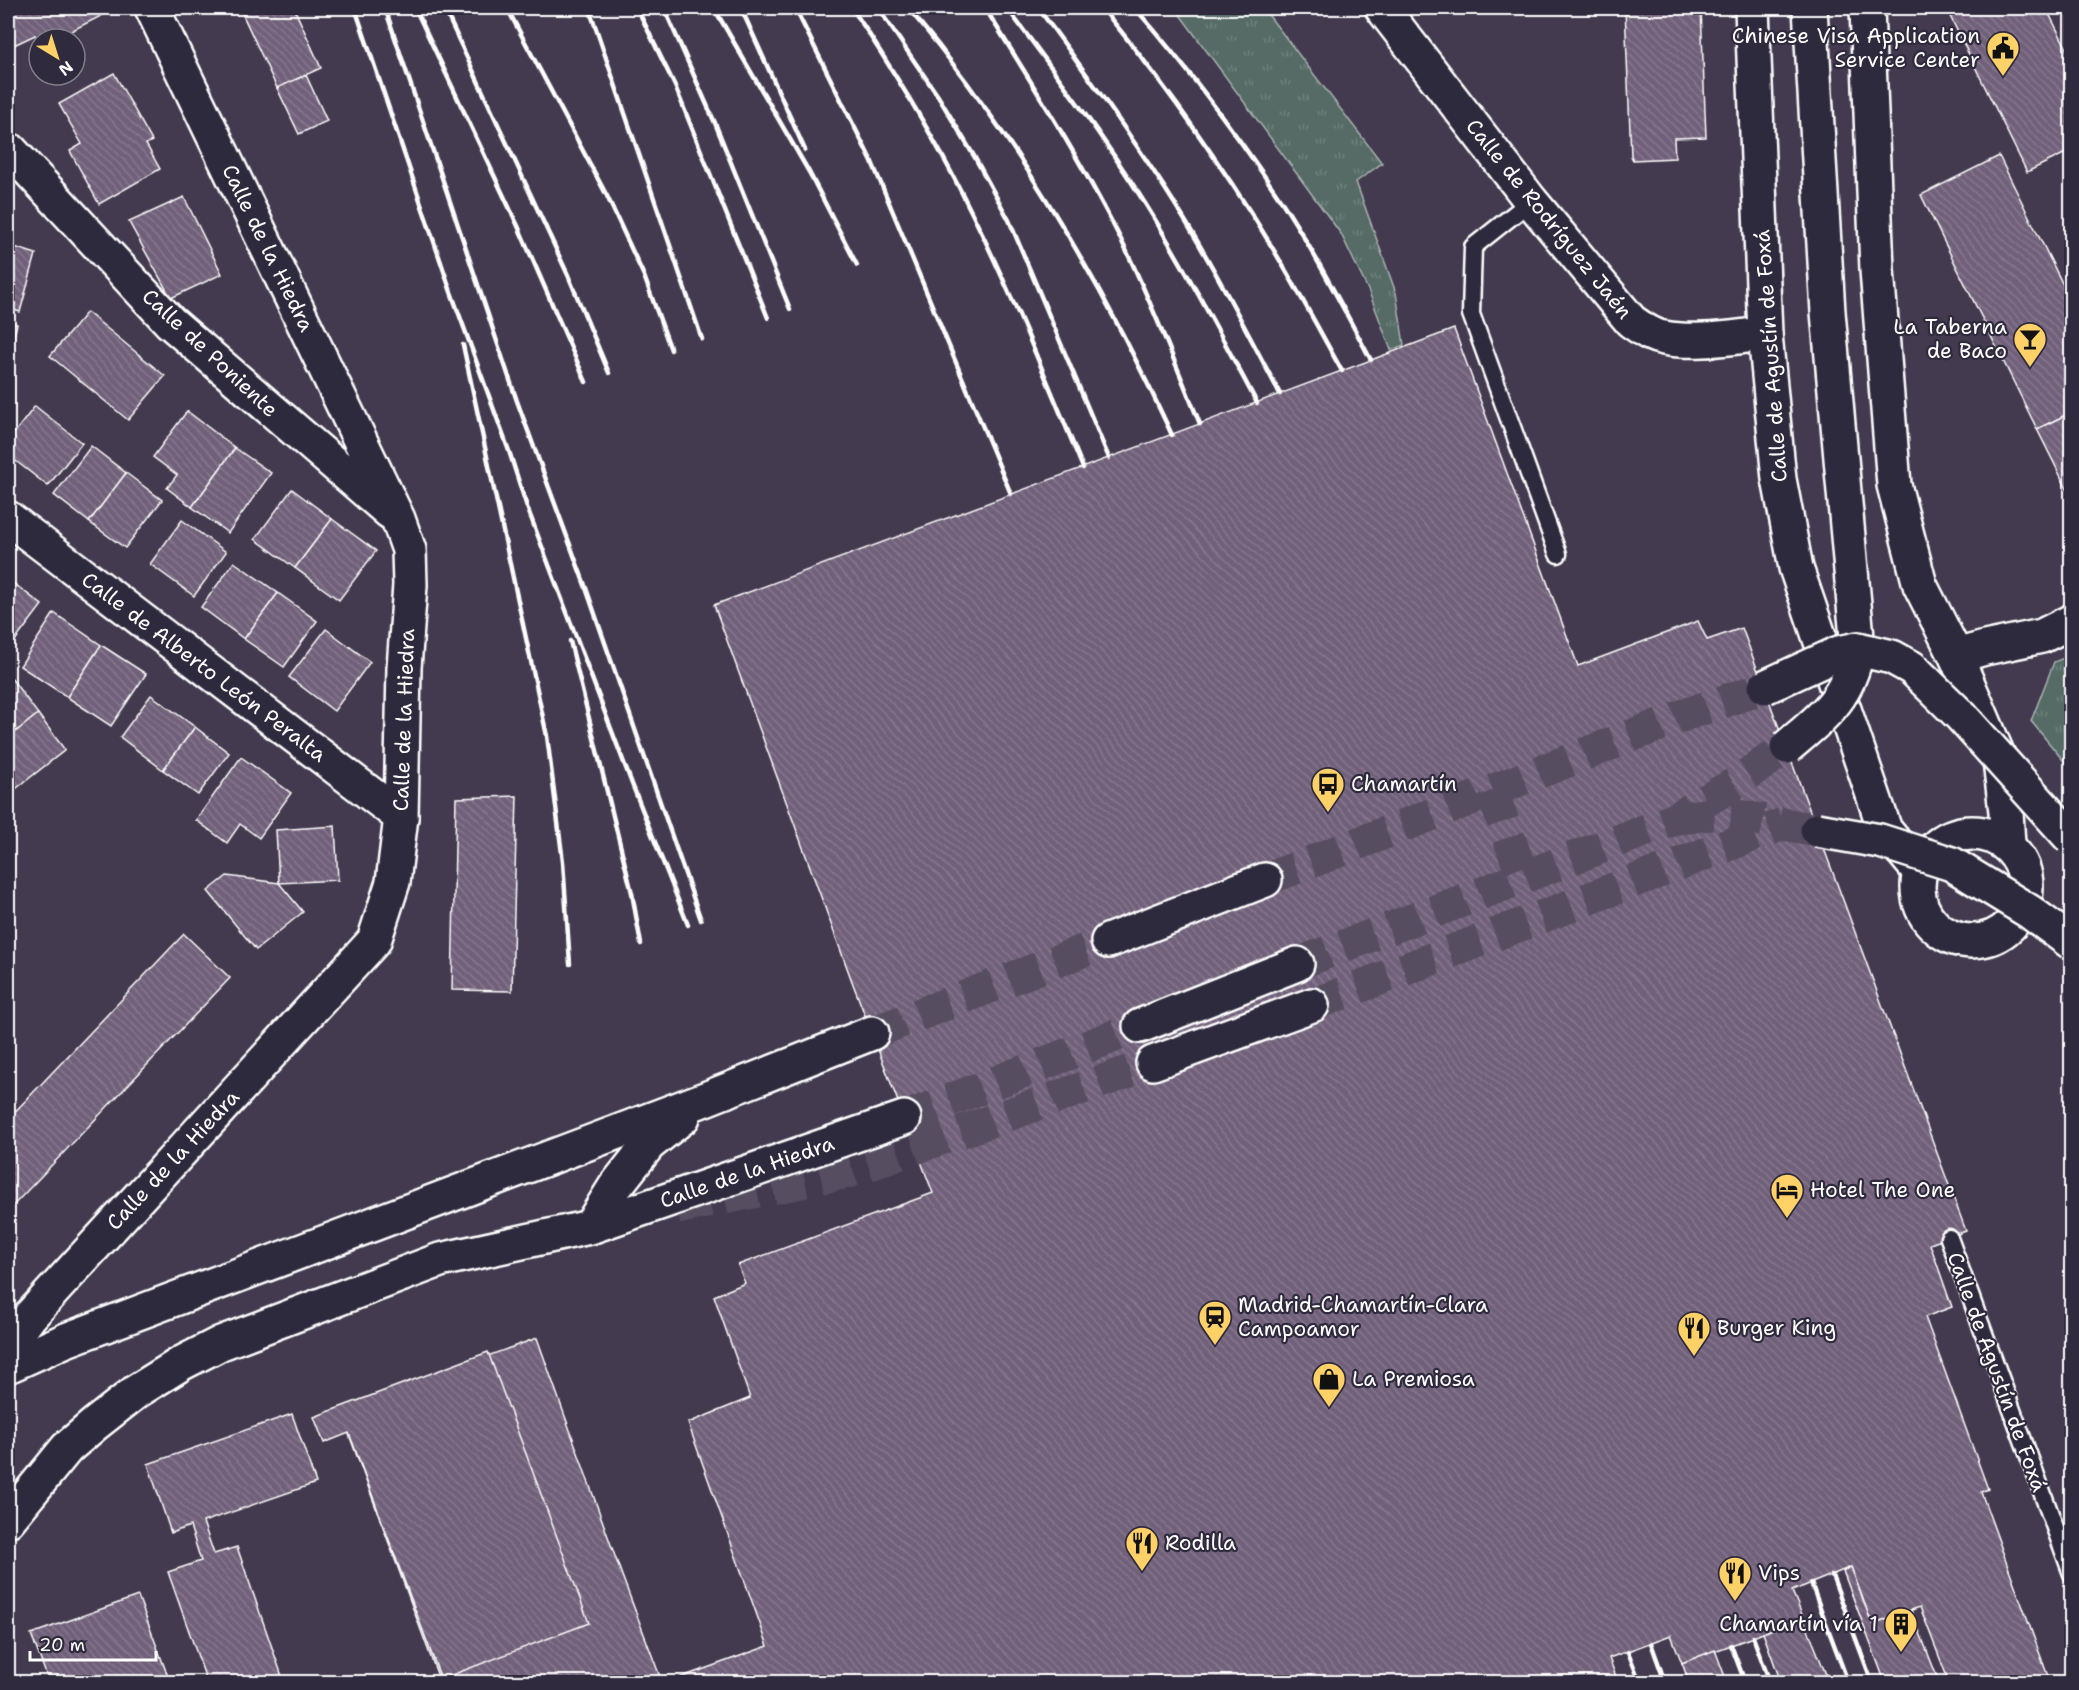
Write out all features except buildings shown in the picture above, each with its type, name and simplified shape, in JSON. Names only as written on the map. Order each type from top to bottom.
[{"type":"street","name":"Calle de la Hiedra","points":[[8,1346],[31,1315],[374,941],[393,882],[401,817],[404,668],[410,585],[409,550],[398,519],[152,8]]},
{"type":"street","name":"Calle de Rodríguez Jaén","points":[[1382,8],[1531,201],[1631,321],[1647,332],[1664,338],[1685,339],[1765,334]]},
{"type":"street","name":"Calle de Agustín de Foxá","points":[[1752,8],[1765,334],[1779,479],[1796,568],[1885,830],[1920,872]]},
{"type":"street","points":[[1786,747],[1832,707],[1847,685],[1858,649],[1828,312],[1810,8]]},
{"type":"street","points":[[1868,8],[1877,270],[1894,485],[1920,585],[1956,656],[2000,760],[2008,845]]},
{"type":"street","name":"Calle de Poniente","points":[[8,152],[11,151],[170,322],[398,519]]},
{"type":"street","name":"Calle de Alberto León Peralta","points":[[8,518],[401,817]]},
{"type":"street","points":[[1956,656],[2042,636],[2072,621]]},
{"type":"street","points":[[1765,687],[1839,653],[1858,649],[1892,657],[1912,668],[1961,716],[2072,839]]},
{"type":"street","points":[[1817,830],[1880,841],[1952,864],[2031,912],[2072,943]]},
{"type":"street","points":[[1974,832],[1992,836],[2008,845],[2019,858],[2025,873],[2027,891],[2023,907],[2014,922],[2001,933],[1986,939],[1971,941],[1956,939],[1941,931],[1929,920],[1921,905],[1918,889],[1920,872],[1928,856],[1940,842],[1957,834],[1974,832]]},
{"type":"street","points":[[1108,941],[1265,880]]},
{"type":"street","points":[[1140,1026],[1297,964]]},
{"type":"street","points":[[1153,1063],[1312,1005]]},
{"type":"street","points":[[8,1366],[66,1340],[705,1099],[872,1033]]},
{"type":"street","points":[[590,1227],[615,1187],[649,1144],[705,1099]]},
{"type":"street","name":"Calle de la Hiedra","points":[[8,1520],[74,1442],[137,1391],[221,1342],[440,1260],[590,1227],[904,1118]]},
{"type":"lane","points":[[1531,201],[1473,247],[1471,314],[1558,554]]},
{"type":"lane","name":"Calle de Agustín de Foxá","points":[[1949,1238],[2072,1574]]},
{"type":"green space","points":[[1175,8],[1263,8],[1382,163],[1356,182],[1396,293],[1404,345],[1391,350],[1369,292],[1341,234]]},
{"type":"green space","points":[[2071,655],[2071,770],[2031,721],[2054,662]]},
{"type":"tunnel","points":[[1265,880],[1687,714],[1765,687]]},
{"type":"tunnel","points":[[1297,964],[1675,819],[1734,784],[1787,747]]},
{"type":"tunnel","points":[[1492,791],[1523,877]]},
{"type":"tunnel","points":[[1682,818],[1709,814],[1739,816],[1817,830]]},
{"type":"tunnel","points":[[1312,1005],[1783,824]]},
{"type":"tunnel","points":[[872,1033],[1108,941]]},
{"type":"tunnel","points":[[904,1118],[1140,1026]]},
{"type":"tunnel","points":[[677,1208],[848,1172],[1153,1063]]},
{"type":"railway","points":[[355,8],[527,507],[688,925]]},
{"type":"railway","points":[[385,8],[517,401],[586,588],[701,920]]},
{"type":"railway","points":[[415,8],[518,226],[586,382]]},
{"type":"railway","points":[[444,8],[568,275],[609,373]]},
{"type":"railway","points":[[507,8],[607,196],[644,276],[671,350]]},
{"type":"railway","points":[[589,8],[702,339]]},
{"type":"railway","points":[[637,8],[675,86],[768,318]]},
{"type":"railway","points":[[664,8],[715,123],[790,309]]},
{"type":"railway","points":[[714,8],[809,172],[857,265]]},
{"type":"railway","points":[[741,8],[805,150]]},
{"type":"railway","points":[[795,8],[872,162],[1011,494]]},
{"type":"railway","points":[[852,8],[916,109],[969,208],[1020,318],[1083,468]]},
{"type":"railway","points":[[878,8],[938,96],[1009,220],[1109,458]]},
{"type":"railway","points":[[908,8],[985,107],[1054,212],[1116,322],[1172,435]]},
{"type":"railway","points":[[985,8],[1095,190],[1147,295],[1200,424]]},
{"type":"railway","points":[[1007,8],[1130,179],[1189,278],[1257,403]]},
{"type":"railway","points":[[1038,8],[1118,118],[1180,212],[1280,394]]},
{"type":"railway","points":[[1102,8],[1197,132],[1232,184],[1262,230],[1342,371]]},
{"type":"railway","points":[[1135,8],[1208,98],[1276,193],[1314,255],[1371,360]]},
{"type":"railway","points":[[463,345],[547,736],[563,862],[570,964]]},
{"type":"railway","points":[[570,641],[632,893],[641,944]]},
{"type":"railway","points":[[1832,1575],[1872,1682]]},
{"type":"railway","points":[[1811,1583],[1848,1682]]},
{"type":"railway","points":[[1753,1637],[1770,1682]]},
{"type":"railway","points":[[1651,1643],[1665,1682]]},
{"type":"railway","points":[[1731,1645],[1745,1682]]},
{"type":"railway","points":[[1628,1652],[1640,1682]]},
{"type":"place","name":"Chinese Visa Application Service Center","points":[[2003,77]]},
{"type":"place","name":"La Taberna de Baco","points":[[2030,368]]},
{"type":"place","name":"Chamartín","points":[[1328,813]]},
{"type":"place","name":"Hotel The One","points":[[1787,1219]]},
{"type":"place","name":"Madrid-Chamartín-Clara Campoamor","points":[[1215,1346]]},
{"type":"place","name":"Burger King","points":[[1694,1357]]},
{"type":"place","name":"La Premiosa","points":[[1329,1408]]},
{"type":"place","name":"Rodilla","points":[[1142,1572]]},
{"type":"place","name":"Vips","points":[[1735,1602]]},
{"type":"place","name":"Chamartín vía 1","points":[[1901,1653]]}]
